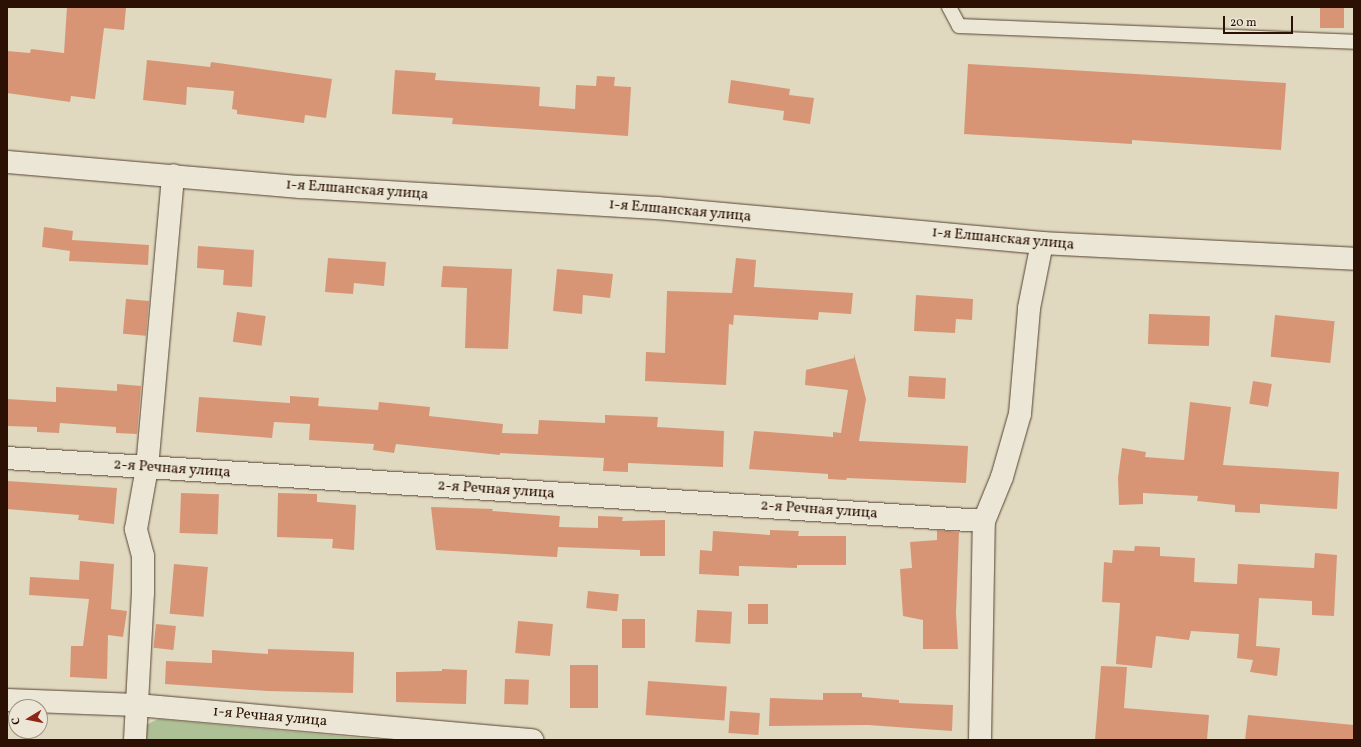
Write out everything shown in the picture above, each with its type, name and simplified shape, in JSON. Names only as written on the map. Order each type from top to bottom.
[{"type":"street","name":"1-я Елшанская улица","points":[[7,162],[301,187],[651,208],[1042,243],[1354,259]]},
{"type":"street","points":[[135,740],[143,556],[136,529],[147,468],[173,175]]},
{"type":"street","points":[[980,740],[984,521],[1002,477],[1020,414],[1029,308],[1042,243]]},
{"type":"street","name":"2-я Речная улица","points":[[7,458],[984,521]]},
{"type":"street","name":"1-я Речная улица","points":[[7,700],[137,705],[532,740]]},
{"type":"lane","points":[[949,7],[959,26],[1354,42]]},
{"type":"green space","points":[[158,719],[383,740],[145,740],[146,725]]},
{"type":"building","points":[[67,7],[126,7],[124,30],[104,28],[95,99],[71,96],[70,102],[7,93],[7,51],[30,53],[31,49],[64,53]]},
{"type":"building","points":[[1320,7],[1344,7],[1344,28],[1320,28]]},
{"type":"building","points":[[147,60],[210,67],[211,62],[332,79],[326,118],[305,115],[304,123],[237,114],[237,110],[232,109],[234,91],[187,87],[186,105],[143,100]]},
{"type":"building","points":[[968,64],[1286,83],[1281,150],[1132,140],[1132,144],[964,134]]},
{"type":"building","points":[[395,70],[436,73],[435,80],[540,87],[539,106],[575,109],[576,85],[596,86],[597,76],[615,77],[614,86],[631,87],[628,136],[452,124],[453,118],[392,114]]},
{"type":"building","points":[[731,80],[790,89],[789,95],[814,98],[810,124],[783,120],[784,111],[728,103]]},
{"type":"building","points":[[44,227],[73,231],[72,240],[149,245],[148,265],[69,261],[70,251],[42,247]]},
{"type":"building","points":[[198,246],[254,250],[252,287],[223,285],[224,270],[197,268]]},
{"type":"building","points":[[328,258],[386,262],[384,286],[354,283],[353,294],[325,292]]},
{"type":"building","points":[[736,258],[756,260],[754,287],[853,293],[851,314],[819,312],[818,320],[734,315],[733,325],[729,324],[726,385],[645,381],[646,352],[665,353],[667,291],[732,293]]},
{"type":"building","points":[[443,266],[512,269],[508,349],[465,348],[467,288],[441,287]]},
{"type":"building","points":[[557,269],[613,274],[610,298],[583,295],[582,314],[553,311]]},
{"type":"building","points":[[916,295],[973,299],[972,320],[956,319],[955,333],[914,331]]},
{"type":"building","points":[[126,299],[149,301],[146,336],[123,334]]},
{"type":"building","points":[[237,312],[266,316],[262,346],[233,342]]},
{"type":"building","points":[[1149,314],[1210,316],[1209,346],[1148,344]]},
{"type":"building","points":[[1275,315],[1335,321],[1330,363],[1271,357]]},
{"type":"building","points":[[854,354],[866,399],[859,441],[968,446],[966,483],[847,478],[846,480],[828,479],[828,474],[749,469],[754,431],[833,437],[833,432],[841,433],[848,390],[805,385],[806,370],[854,358]]},
{"type":"building","points":[[909,376],[946,378],[945,399],[908,397]]},
{"type":"building","points":[[1253,381],[1272,384],[1268,407],[1249,404]]},
{"type":"building","points":[[117,384],[141,386],[137,434],[116,433],[116,427],[60,423],[59,433],[37,432],[37,427],[7,426],[7,399],[56,402],[56,387],[117,391]]},
{"type":"building","points":[[290,396],[319,398],[318,406],[378,410],[379,402],[430,407],[429,416],[503,424],[502,433],[538,434],[539,420],[605,423],[605,415],[658,417],[657,427],[724,431],[723,467],[628,463],[628,472],[603,471],[604,458],[500,453],[500,455],[396,444],[394,453],[373,450],[374,444],[309,440],[310,424],[274,422],[272,438],[196,432],[199,397],[290,403]]},
{"type":"building","points":[[1190,402],[1231,407],[1223,465],[1339,472],[1337,509],[1260,504],[1260,513],[1235,512],[1235,505],[1197,501],[1198,496],[1143,493],[1143,504],[1119,505],[1118,478],[1122,448],[1146,452],[1145,457],[1184,460]]},
{"type":"building","points":[[7,481],[117,488],[114,524],[78,520],[79,515],[7,509]]},
{"type":"building","points":[[181,493],[219,494],[218,534],[180,533]]},
{"type":"building","points":[[278,493],[317,494],[317,502],[356,505],[354,550],[332,548],[333,539],[277,537]]},
{"type":"building","points":[[431,507],[493,509],[492,511],[560,516],[559,527],[598,528],[598,516],[623,517],[622,521],[665,520],[665,556],[640,556],[640,550],[558,547],[557,557],[436,550]]},
{"type":"building","points":[[770,530],[799,531],[798,536],[846,536],[846,565],[797,565],[797,568],[739,566],[739,576],[699,574],[700,550],[712,551],[713,531],[770,535]]},
{"type":"building","points":[[937,530],[959,532],[956,613],[958,649],[923,649],[923,620],[903,616],[900,569],[912,568],[910,542],[937,540]]},
{"type":"building","points":[[1135,546],[1160,547],[1160,556],[1195,558],[1194,582],[1237,584],[1238,564],[1314,568],[1315,553],[1337,555],[1334,616],[1312,615],[1312,601],[1259,598],[1256,646],[1280,648],[1277,676],[1250,672],[1253,660],[1237,658],[1239,634],[1191,631],[1189,640],[1156,636],[1152,668],[1116,664],[1120,603],[1102,602],[1104,562],[1112,563],[1113,550],[1134,551]]},
{"type":"building","points":[[80,561],[114,564],[111,609],[127,611],[123,637],[108,635],[107,679],[70,677],[71,646],[83,646],[89,599],[29,595],[30,577],[79,580]]},
{"type":"building","points":[[174,564],[208,567],[204,617],[170,614]]},
{"type":"building","points":[[588,591],[619,594],[617,611],[586,608]]},
{"type":"building","points":[[748,604],[768,604],[768,624],[748,624]]},
{"type":"building","points":[[697,610],[732,612],[730,644],[695,642]]},
{"type":"building","points":[[622,619],[645,619],[645,648],[622,648]]},
{"type":"building","points":[[518,621],[553,624],[550,656],[515,653]]},
{"type":"building","points":[[156,624],[176,626],[173,650],[153,648]]},
{"type":"building","points":[[268,649],[354,652],[353,693],[267,691],[165,684],[166,661],[212,663],[212,650],[268,654]]},
{"type":"building","points":[[570,665],[598,665],[598,708],[570,708]]},
{"type":"building","points":[[1101,666],[1127,667],[1124,708],[1209,715],[1207,740],[1095,740]]},
{"type":"building","points":[[442,669],[467,670],[466,704],[396,702],[396,672],[442,671]]},
{"type":"building","points":[[505,679],[529,680],[528,705],[504,704]]},
{"type":"building","points":[[648,681],[727,687],[724,720],[646,715]]},
{"type":"building","points":[[823,693],[862,693],[862,697],[899,700],[899,703],[953,705],[952,731],[868,725],[769,726],[770,698],[823,700]]},
{"type":"building","points":[[730,711],[760,713],[758,735],[728,733]]},
{"type":"building","points":[[1248,715],[1354,725],[1354,740],[1245,740]]}]
